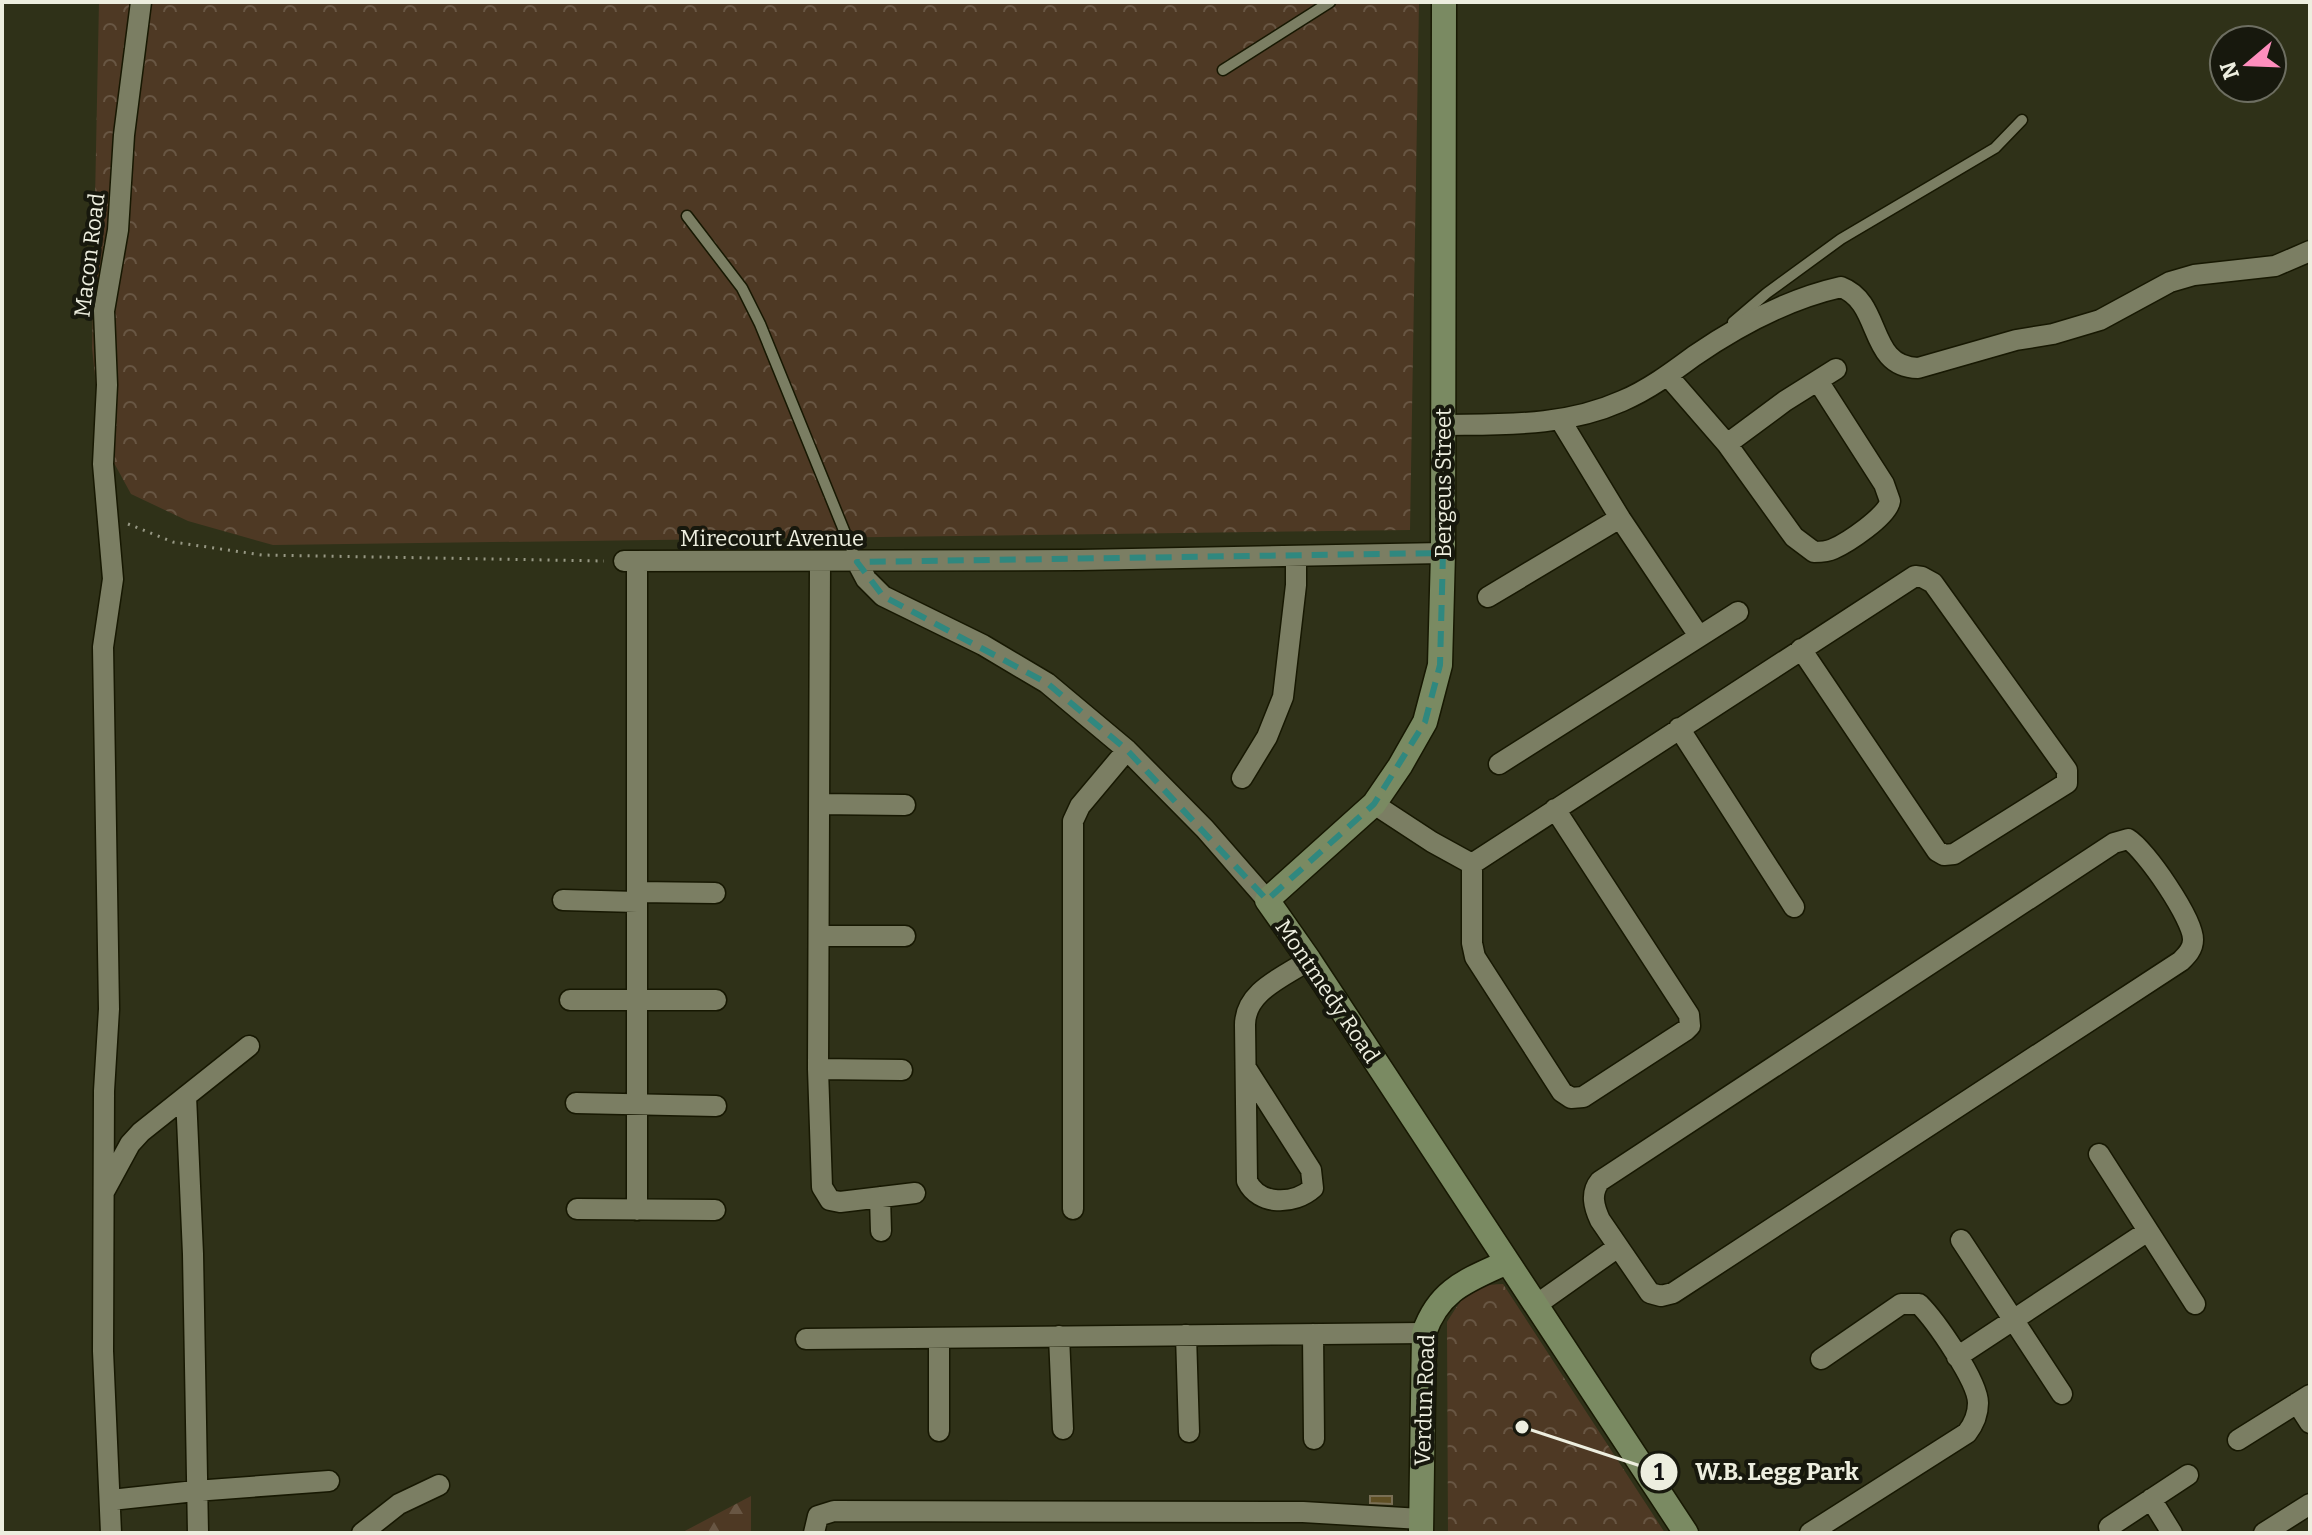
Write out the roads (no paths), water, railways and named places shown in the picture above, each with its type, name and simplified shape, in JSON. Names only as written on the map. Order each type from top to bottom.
[{"type":"street","name":"Macon Road","points":[[111,1533],[103,1351],[104,1091],[109,1009],[103,647],[113,579],[103,464],[107,385],[104,311],[118,230],[124,135],[141,2]]},
{"type":"street","name":"Bergeus Street","points":[[1267,900],[1374,804],[1425,722],[1440,665],[1444,2]]},
{"type":"street","points":[[1442,425],[1561,421],[1595,412],[1668,376],[1760,316],[1809,294],[1841,287],[1857,297],[1870,315],[1883,349],[1892,361],[1908,368],[1918,368],[2004,343],[2088,324],[2170,282],[2194,275],[2275,266],[2310,251]]},
{"type":"street","points":[[1727,444],[1785,401],[1836,369]]},
{"type":"street","points":[[1668,376],[1727,444],[1804,547],[1823,552],[1843,543],[1886,513],[1890,501],[1884,484],[1818,381]]},
{"type":"street","points":[[1561,421],[1620,518],[1699,636]]},
{"type":"street","points":[[1488,597],[1620,518]]},
{"type":"street","name":"Mirecourt Avenue","points":[[637,897],[631,562],[820,563],[1443,553]]},
{"type":"street","points":[[1242,778],[1267,737],[1283,697],[1296,585],[1296,556]]},
{"type":"street","name":"Montmedy Road","points":[[857,562],[866,579],[883,596],[983,645],[1047,683],[1127,750],[1205,829],[1267,900],[1686,1533]]},
{"type":"street","points":[[820,563],[818,1069],[821,1178],[825,1194],[830,1200],[840,1202],[915,1193]]},
{"type":"street","points":[[1472,864],[1911,577],[1926,578],[1933,583],[2067,770],[2067,783],[1954,854],[1944,855],[1937,851],[1801,649]]},
{"type":"street","points":[[1499,764],[1738,612]]},
{"type":"street","points":[[1679,728],[1794,907]]},
{"type":"street","points":[[1073,1209],[1073,821],[1080,806],[1127,750]]},
{"type":"street","points":[[819,804],[905,805]]},
{"type":"street","points":[[1374,804],[1472,864]]},
{"type":"street","points":[[1472,864],[1472,943],[1475,957],[1562,1092],[1571,1098],[1583,1097],[1686,1030],[1690,1021],[1555,809]]},
{"type":"street","points":[[2128,839],[2134,842],[2189,921],[2192,949],[2181,961],[1673,1293],[1661,1296],[1650,1293],[1618,1247],[1595,1208],[1596,1185],[1604,1177],[2114,843],[2128,839]]},
{"type":"street","points":[[563,900],[715,893]]},
{"type":"street","points":[[637,897],[637,1210]]},
{"type":"street","points":[[820,936],[905,936]]},
{"type":"street","points":[[1246,1068],[1311,1170],[1313,1188],[1306,1194],[1294,1199],[1261,1198],[1252,1191],[1247,1181],[1245,1011],[1259,994],[1309,960]]},
{"type":"street","points":[[570,1000],[716,1000]]},
{"type":"street","points":[[103,1193],[134,1139],[249,1046]]},
{"type":"street","points":[[818,1069],[902,1070]]},
{"type":"street","points":[[186,1096],[193,1254],[198,1533]]},
{"type":"street","points":[[576,1103],[716,1106]]},
{"type":"street","points":[[2099,1154],[2195,1304]]},
{"type":"street","points":[[880,1197],[881,1231]]},
{"type":"street","points":[[577,1209],[715,1210]]},
{"type":"street","points":[[1957,1357],[2148,1231]]},
{"type":"street","points":[[1961,1240],[2062,1394]]},
{"type":"street","points":[[1536,1305],[1618,1247]]},
{"type":"street","name":"Verdun Road","points":[[1421,1527],[1424,1333],[1431,1313],[1460,1284],[1507,1262]]},
{"type":"street","points":[[1810,1533],[1967,1433],[1974,1424],[1978,1403],[1972,1384],[1957,1357],[1919,1304],[1901,1304],[1821,1359]]},
{"type":"street","points":[[806,1339],[1424,1333]]},
{"type":"street","points":[[1313,1334],[1314,1439]]},
{"type":"street","points":[[1186,1335],[1189,1432]]},
{"type":"street","points":[[1059,1336],[1063,1429]]},
{"type":"street","points":[[939,1338],[939,1431]]},
{"type":"street","points":[[2238,1440],[2304,1399],[2310,1423]]},
{"type":"street","points":[[2109,1527],[2188,1475]]},
{"type":"street","points":[[111,1500],[329,1481]]},
{"type":"street","points":[[362,1533],[399,1504],[439,1485]]},
{"type":"street","points":[[2151,1499],[2172,1533]]},
{"type":"street","points":[[2264,1533],[2310,1504]]},
{"type":"street","points":[[814,1528],[890,1523],[1210,1523],[1421,1527]]},
{"type":"lane","points":[[1223,70],[1330,2]]},
{"type":"lane","points":[[1694,357],[1767,293],[1841,239],[1995,148],[2022,120]]},
{"type":"lane","points":[[687,216],[742,288],[760,324],[857,562]]},
{"type":"place","name":"W.B. Legg Park","points":[[1522,1427]]}]
